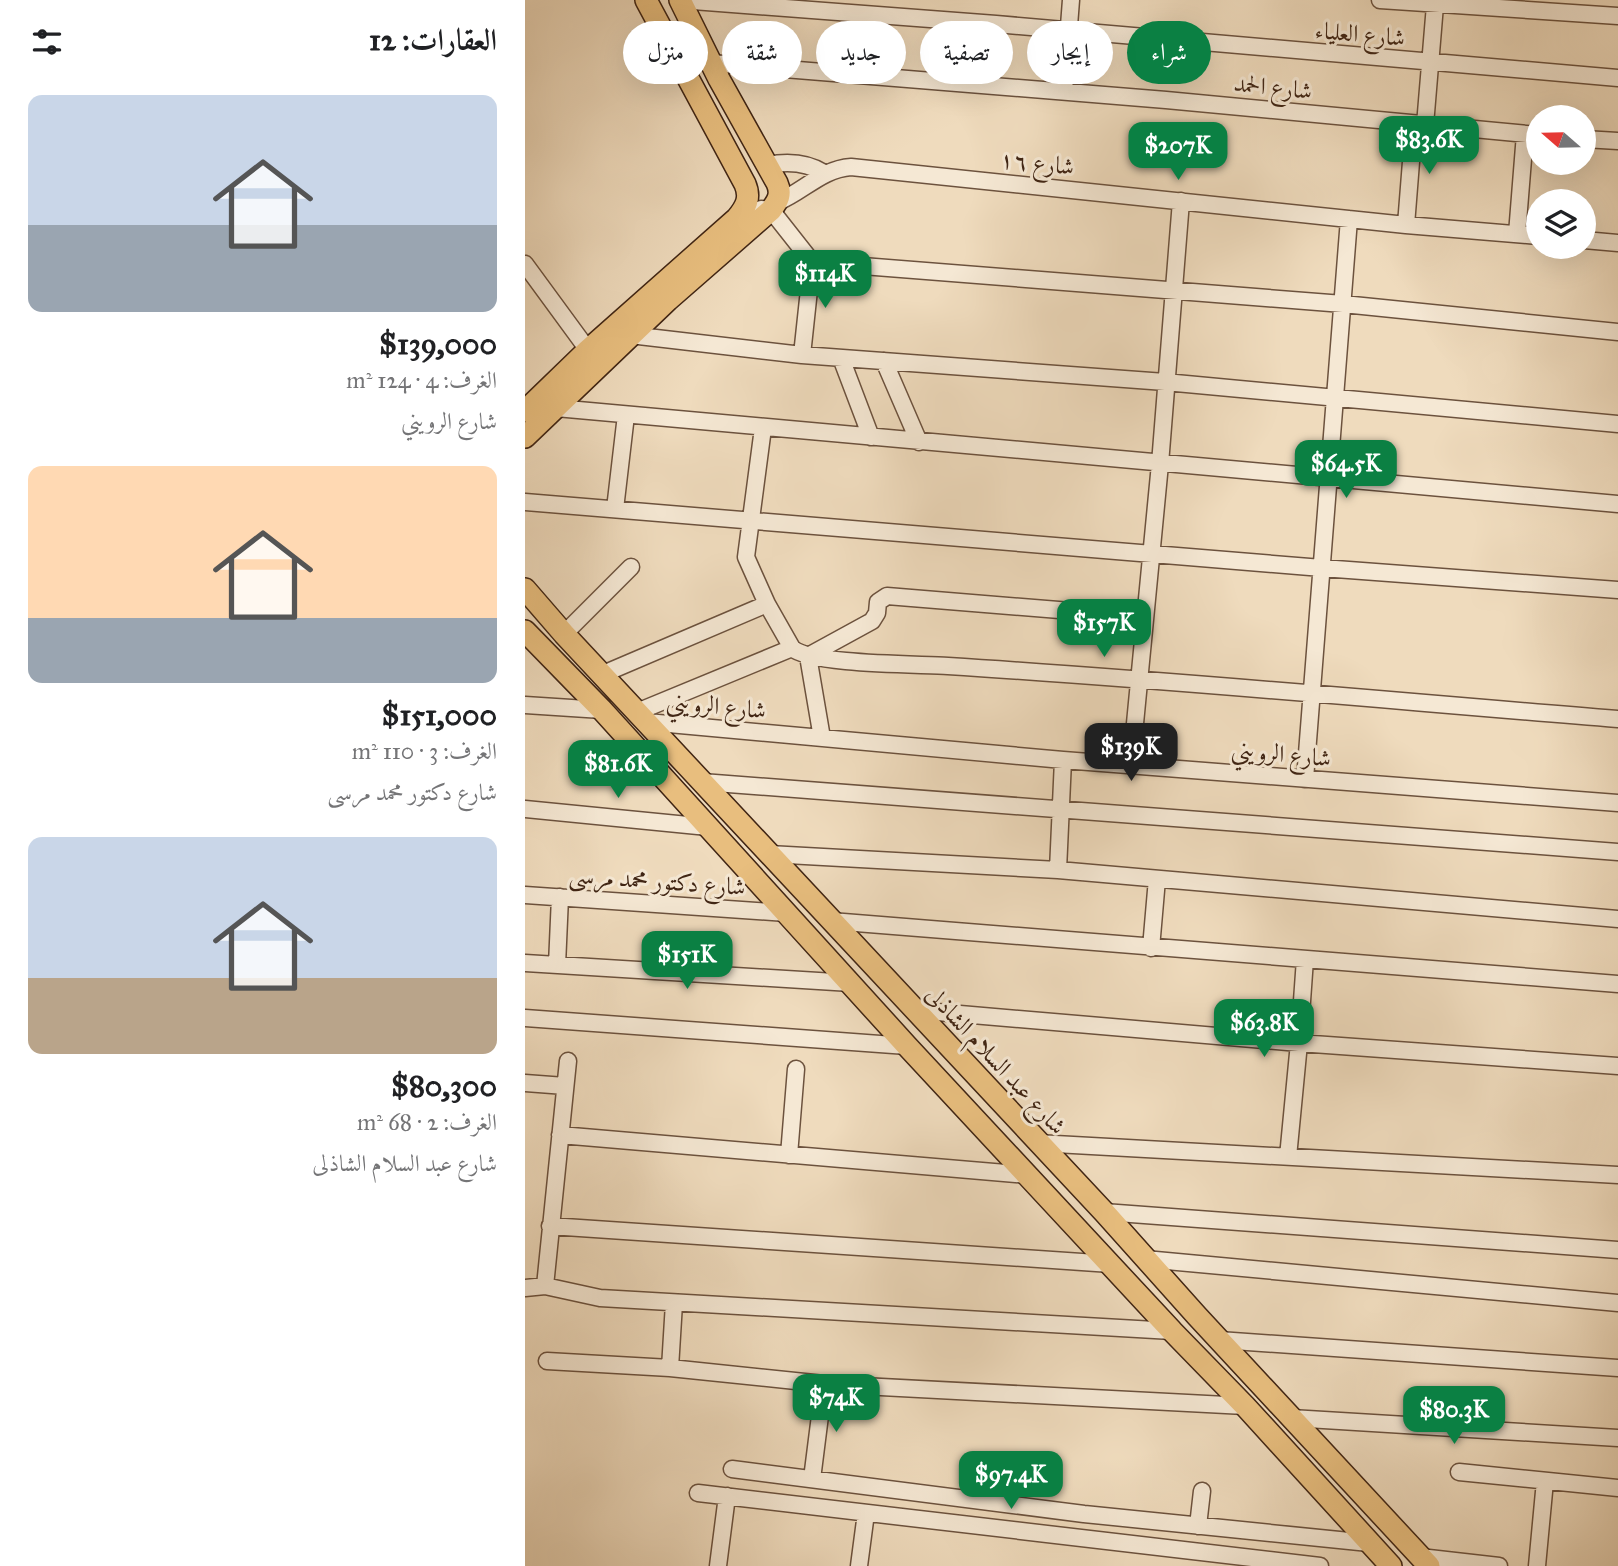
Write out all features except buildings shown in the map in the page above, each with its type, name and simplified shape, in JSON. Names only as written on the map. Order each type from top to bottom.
[{"type":"main road","points":[[525,411],[588,350],[727,227],[745,207],[748,194],[745,184],[646,0]]},
{"type":"main road","points":[[525,437],[630,335],[775,206],[779,187],[680,0]]},
{"type":"main road","name":"شارع عبد السلام الشاذلى","points":[[525,589],[560,630],[1104,1212],[1424,1561]]},
{"type":"main road","points":[[525,632],[560,630]]},
{"type":"main road","points":[[525,632],[602,710],[907,1046],[1245,1406],[1391,1566]]},
{"type":"main road","points":[[1049,1198],[1071,1179]]},
{"type":"street","name":"شارع العلياء","points":[[680,0],[1027,28]]},
{"type":"street","points":[[1070,21],[1071,0]]},
{"type":"street","points":[[1380,0],[1618,16]]},
{"type":"street","points":[[1406,225],[1430,63],[1435,5]]},
{"type":"street","name":"شارع العلياء","points":[[1113,35],[1618,78]]},
{"type":"street","name":"شارع الحمد","points":[[711,63],[1064,91],[1526,135]]},
{"type":"street","points":[[1064,91],[1065,84]]},
{"type":"street","points":[[1596,140],[1618,141]]},
{"type":"street","name":"شارع ١٦","points":[[767,165],[785,162],[804,164],[824,173]]},
{"type":"street","name":"شارع ١٦","points":[[775,206],[824,173],[851,167],[1406,225],[1526,235]]},
{"type":"street","points":[[1517,234],[1526,170]]},
{"type":"street","points":[[1131,765],[1160,464],[1181,201]]},
{"type":"street","points":[[745,207],[775,206],[812,262],[802,355]]},
{"type":"street","points":[[1305,779],[1349,219]]},
{"type":"street","points":[[1596,241],[1618,243]]},
{"type":"street","points":[[812,262],[1343,304],[1618,332]]},
{"type":"street","points":[[525,264],[588,350]]},
{"type":"street","points":[[630,335],[802,355],[1165,382],[1618,424]]},
{"type":"street","points":[[841,358],[871,438]]},
{"type":"street","points":[[884,361],[919,442]]},
{"type":"street","points":[[556,408],[1618,504]]},
{"type":"street","points":[[615,509],[626,415]]},
{"type":"street","points":[[762,428],[746,557],[767,604],[792,649],[797,653],[807,656],[1618,719]]},
{"type":"street","points":[[525,502],[1618,590]]},
{"type":"street","points":[[560,630],[631,567]]},
{"type":"street","points":[[807,656],[872,621],[877,613],[878,602],[887,596],[1145,617]]},
{"type":"street","points":[[603,674],[767,604]]},
{"type":"street","points":[[642,717],[792,649]]},
{"type":"street","points":[[807,656],[822,738]]},
{"type":"street","points":[[525,705],[602,710]]},
{"type":"street","name":"شارع الرويني","points":[[642,717],[822,738],[1063,760],[1618,803]]},
{"type":"street","points":[[1058,870],[1063,760]]},
{"type":"street","points":[[702,782],[1618,852]]},
{"type":"street","points":[[525,809],[708,827]]},
{"type":"street","points":[[769,854],[1058,870],[1618,919]]},
{"type":"street","points":[[1151,948],[1157,879]]},
{"type":"street","name":"شارع دكتور محمد مرسى","points":[[525,894],[786,913]]},
{"type":"street","points":[[557,965],[559,897]]},
{"type":"street","points":[[831,921],[1618,984]]},
{"type":"street","points":[[1288,1157],[1305,959]]},
{"type":"street","points":[[525,963],[851,983]]},
{"type":"street","points":[[914,1010],[1299,1043],[1618,1066]]},
{"type":"street","points":[[525,1018],[907,1046]]},
{"type":"street","points":[[545,1286],[568,1061]]},
{"type":"street","points":[[789,1155],[796,1069]]},
{"type":"street","points":[[525,1083],[565,1086]]},
{"type":"street","points":[[560,1135],[1028,1175]]},
{"type":"street","points":[[1037,1143],[1618,1175]]},
{"type":"street","points":[[1104,1212],[1618,1250]]},
{"type":"street","points":[[550,1226],[1111,1264]]},
{"type":"street","points":[[1145,1259],[1618,1303]]},
{"type":"street","points":[[525,1288],[545,1286],[600,1298],[674,1303],[1172,1331]]},
{"type":"street","points":[[670,1368],[674,1303]]},
{"type":"street","points":[[1219,1340],[1618,1368]]},
{"type":"street","points":[[547,1362],[670,1368],[824,1384],[1245,1406]]},
{"type":"street","points":[[812,1479],[824,1384]]},
{"type":"street","points":[[1291,1418],[1618,1438]]},
{"type":"street","points":[[731,1469],[1198,1526],[1369,1543]]},
{"type":"street","points":[[1459,1472],[1618,1488]]},
{"type":"street","points":[[1537,1566],[1545,1481]]},
{"type":"street","points":[[1198,1526],[1202,1491]]},
{"type":"street","points":[[698,1493],[1319,1566]]},
{"type":"street","points":[[718,1566],[727,1496]]},
{"type":"street","points":[[939,1521],[941,1496]]},
{"type":"street","points":[[859,1566],[866,1513]]},
{"type":"street","points":[[1424,1561],[1499,1566]]}]
